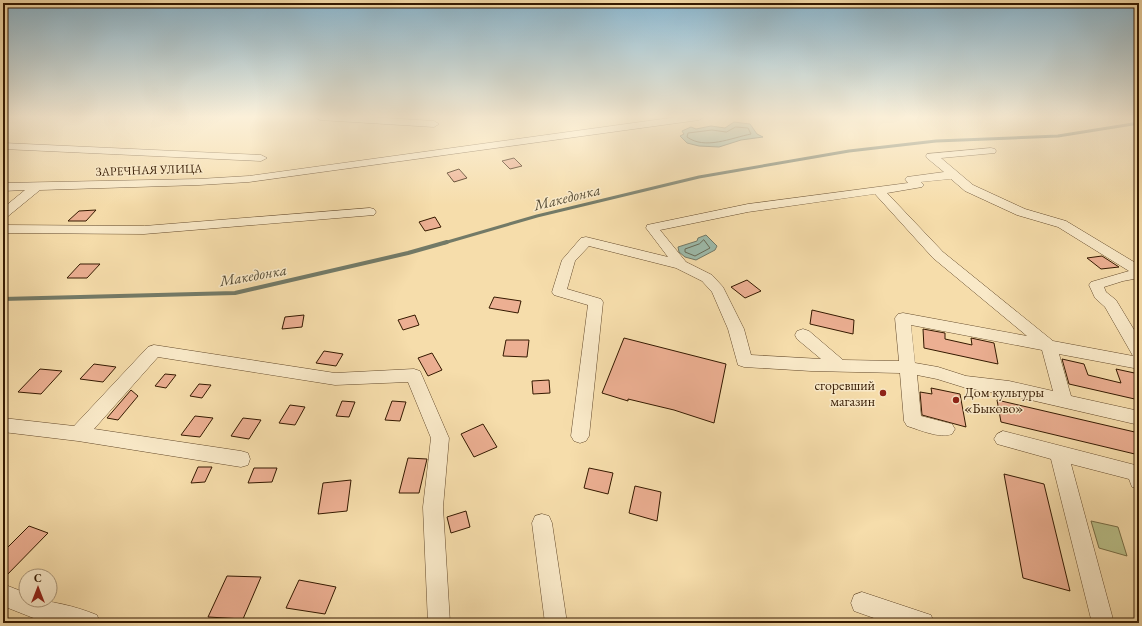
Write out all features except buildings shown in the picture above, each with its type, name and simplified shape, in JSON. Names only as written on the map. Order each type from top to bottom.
[{"type":"street","points":[[8,146],[261,158]]},
{"type":"street","name":"ЗАРЕЧНАЯ УЛИЦА","points":[[3,187],[249,179],[487,146]]},
{"type":"street","points":[[991,151],[931,156],[969,188],[1015,209],[1062,224],[1139,272]]},
{"type":"street","points":[[681,265],[652,228],[748,208],[918,185],[911,179],[953,175]]},
{"type":"street","points":[[3,214],[37,186]]},
{"type":"street","points":[[878,190],[938,256],[1049,346],[1064,401]]},
{"type":"street","points":[[3,229],[144,230],[370,212]]},
{"type":"street","points":[[580,436],[596,302],[559,292],[570,260],[586,241],[681,265],[707,278],[718,290],[736,329],[744,361],[907,367],[938,373],[966,382],[1009,388],[1139,418]]},
{"type":"street","points":[[1139,272],[1096,285],[1100,295],[1111,304],[1139,352]]},
{"type":"street","points":[[946,429],[913,420],[903,318],[1139,363]]},
{"type":"street","points":[[804,335],[839,365]]},
{"type":"street","points":[[78,434],[154,351],[335,379],[414,375],[440,438],[433,507],[439,623]]},
{"type":"street","points":[[3,425],[78,434],[241,459]]},
{"type":"street","points":[[1003,439],[1136,473],[1139,481]]},
{"type":"street","points":[[1059,453],[1103,623]]},
{"type":"street","points":[[542,523],[556,623]]},
{"type":"street","points":[[3,594],[47,612],[89,623]]},
{"type":"street","points":[[862,602],[923,623]]},
{"type":"green space","points":[[1091,521],[1118,527],[1127,556],[1099,548]]},
{"type":"water","points":[[706,235],[717,246],[715,250],[696,260],[685,257],[679,252],[678,247],[697,241],[698,238]]},
{"type":"waterway","name":"Македонка","points":[[444,243],[537,216],[699,177],[849,151],[891,146]]},
{"type":"waterway","name":"Македонка","points":[[3,299],[235,293],[408,253],[447,242]]},
{"type":"place","name":"сгоревший магазин","points":[[883,393]]},
{"type":"place","name":"Дом культуры «Быково»","points":[[956,400]]}]
